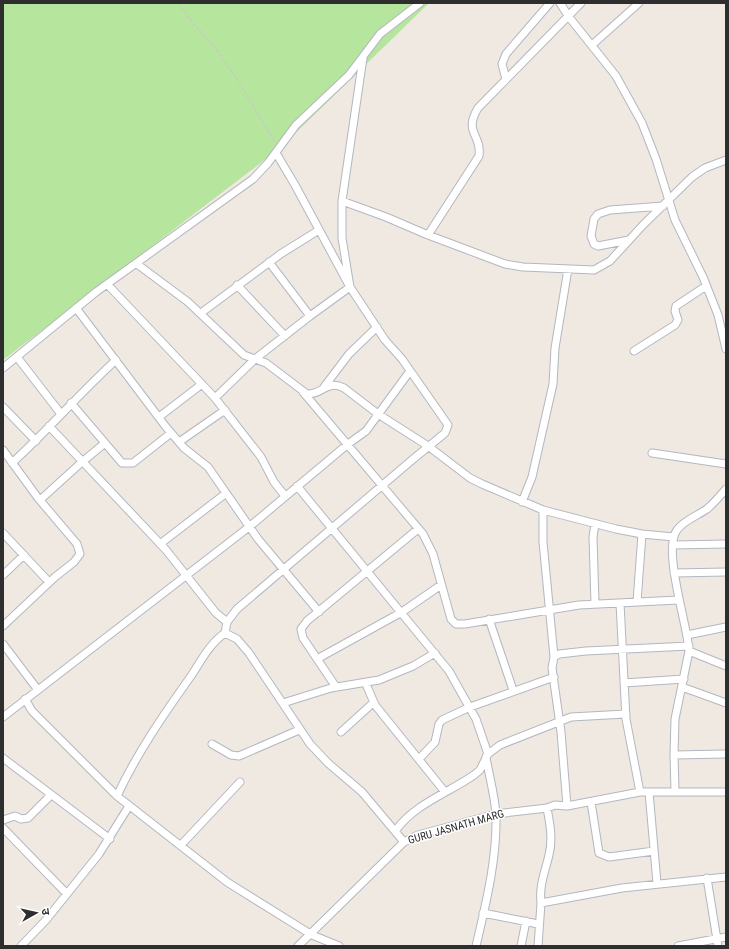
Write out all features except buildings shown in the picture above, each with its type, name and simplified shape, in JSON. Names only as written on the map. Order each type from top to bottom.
[{"type":"street","points":[[3,368],[107,284],[137,264],[253,179],[268,163],[290,132],[349,75],[380,34],[420,3]]},
{"type":"street","points":[[506,79],[502,64],[506,54],[550,3]]},
{"type":"street","points":[[560,3],[568,17],[622,84],[640,118],[656,158],[666,203],[706,286],[718,315],[726,349]]},
{"type":"street","points":[[428,235],[479,156],[478,144],[472,130],[471,123],[474,114],[506,79],[581,3]]},
{"type":"street","points":[[592,45],[640,3]]},
{"type":"street","points":[[350,287],[342,238],[342,201],[364,54]]},
{"type":"street","points":[[117,796],[163,716],[213,645],[225,633],[227,622],[237,609],[445,433],[448,425],[410,371],[376,327],[350,287],[277,151]]},
{"type":"street","points":[[342,201],[505,264],[523,267],[594,270],[602,267],[610,261],[629,240],[699,172],[726,160]]},
{"type":"street","points":[[629,240],[598,246],[594,244],[591,236],[594,220],[598,214],[610,210],[666,203]]},
{"type":"street","points":[[201,313],[269,262],[319,230]]},
{"type":"street","points":[[269,262],[310,316]]},
{"type":"street","points":[[137,264],[155,275],[201,313],[239,351],[247,357],[266,362],[303,392],[418,529],[433,554],[451,619],[456,624],[465,624],[548,609],[620,602],[678,600]]},
{"type":"street","points":[[522,502],[532,477],[553,384],[555,348],[568,269]]},
{"type":"street","points":[[107,284],[215,398],[261,457],[274,482],[285,496]]},
{"type":"street","points":[[237,285],[285,336]]},
{"type":"street","points":[[634,351],[675,325],[678,320],[675,311],[676,306],[706,286]]},
{"type":"street","points":[[215,398],[256,359],[310,316],[350,287]]},
{"type":"street","points":[[76,308],[171,433],[179,442],[208,467],[249,527],[319,612]]},
{"type":"street","points":[[324,388],[349,354],[376,327]]},
{"type":"street","points":[[17,357],[61,414]]},
{"type":"street","points":[[12,463],[36,441],[71,403],[116,360]]},
{"type":"street","points":[[3,717],[249,527],[348,444],[366,431],[410,371]]},
{"type":"street","points":[[159,417],[202,384]]},
{"type":"street","points":[[303,392],[312,394],[329,385],[339,386],[378,414],[428,446],[470,478],[543,510],[595,524],[673,541],[726,544]]},
{"type":"street","points":[[71,403],[122,463],[133,463],[171,433]]},
{"type":"street","points":[[3,407],[36,441]]},
{"type":"street","points":[[179,442],[225,410]]},
{"type":"street","points":[[49,426],[160,544],[216,613],[227,622]]},
{"type":"street","points":[[40,500],[105,443]]},
{"type":"street","points":[[3,450],[80,550],[80,554],[74,562],[49,582],[3,626]]},
{"type":"street","points":[[652,453],[726,464]]},
{"type":"street","points":[[297,486],[454,677],[480,728],[487,756],[496,814],[494,859],[476,945],[484,946]]},
{"type":"street","points":[[675,791],[675,719],[689,648],[678,600],[674,572],[673,541],[676,531],[682,524],[707,509],[726,489]]},
{"type":"street","points":[[160,544],[225,494]]},
{"type":"street","points":[[543,510],[543,542],[548,609],[554,657],[552,668],[560,721],[567,806]]},
{"type":"street","points":[[595,524],[593,537],[595,604]]},
{"type":"street","points":[[336,687],[316,659],[301,634],[304,625],[418,529]]},
{"type":"street","points":[[3,533],[49,582]]},
{"type":"street","points":[[637,602],[642,534]]},
{"type":"street","points":[[3,575],[24,555]]},
{"type":"street","points":[[674,572],[726,572]]},
{"type":"street","points":[[316,659],[402,612],[441,585]]},
{"type":"street","points":[[620,602],[626,714],[631,750],[640,792]]},
{"type":"street","points":[[489,619],[513,690]]},
{"type":"street","points":[[687,635],[726,628]]},
{"type":"street","points":[[225,633],[232,636],[243,646],[283,703],[299,730],[328,763],[362,792],[396,830],[404,842]]},
{"type":"street","points":[[3,644],[38,690]]},
{"type":"street","points":[[554,657],[559,654],[689,648],[726,666]]},
{"type":"street","points":[[283,703],[336,687],[366,684],[399,672],[435,653]]},
{"type":"street","points":[[419,758],[435,742],[439,724],[442,720],[513,690],[554,677]]},
{"type":"street","points":[[624,683],[684,679]]},
{"type":"street","points":[[366,684],[374,702],[446,792]]},
{"type":"street","points":[[682,687],[726,703]]},
{"type":"street","points":[[25,699],[32,711],[117,796],[129,806],[227,882],[312,934],[340,946]]},
{"type":"street","points":[[341,732],[374,702]]},
{"type":"street","points":[[396,830],[406,818],[419,808],[480,770],[487,756],[500,745],[560,721],[583,715],[626,714]]},
{"type":"street","points":[[212,744],[231,755],[239,756],[299,730]]},
{"type":"street","points":[[674,755],[726,754]]},
{"type":"street","points":[[3,758],[110,839]]},
{"type":"street","points":[[181,845],[240,782]]},
{"type":"street","name":"GURU JASNATH MARG","points":[[298,946],[312,934],[375,869],[404,842],[418,836],[496,814],[547,808],[555,805],[567,806],[640,792],[726,792]]},
{"type":"street","points":[[649,792],[657,883]]},
{"type":"street","points":[[3,820],[15,816],[21,819],[28,818],[51,794]]},
{"type":"street","points":[[591,802],[599,853],[610,857],[654,851]]},
{"type":"street","points":[[21,946],[67,894],[110,839],[129,806]]},
{"type":"street","points":[[538,946],[541,883],[551,840],[551,826],[547,808]]},
{"type":"street","points":[[3,828],[67,894]]},
{"type":"street","points":[[541,903],[562,898],[657,883],[726,876]]},
{"type":"street","points":[[707,878],[718,942]]},
{"type":"street","points":[[483,913],[538,924]]},
{"type":"street","points":[[521,946],[526,921]]},
{"type":"street","points":[[678,946],[718,942],[726,937]]},
{"type":"path","points":[[179,3],[185,15],[215,48],[229,67],[277,151]]},
{"type":"green space","points":[[3,3],[429,3],[279,149],[3,360]]}]
